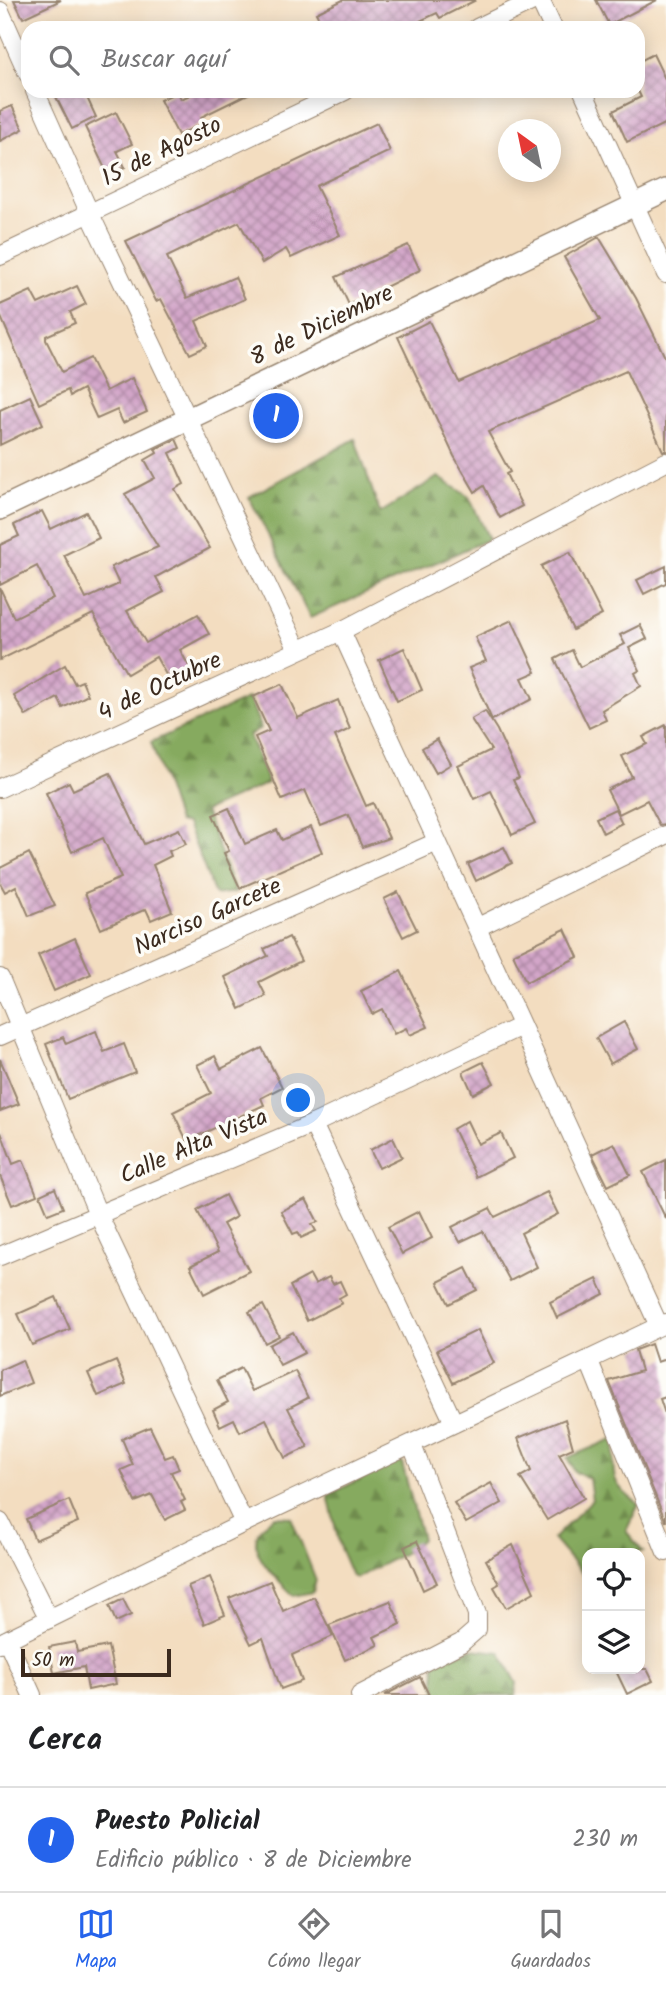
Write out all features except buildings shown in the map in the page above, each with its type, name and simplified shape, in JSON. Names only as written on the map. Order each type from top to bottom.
[{"type":"street","points":[[492,21],[538,0],[549,21]]},
{"type":"street","points":[[0,11],[21,58]]},
{"type":"street","points":[[38,98],[90,214],[298,650]]},
{"type":"street","name":"15 de Agosto","points":[[0,256],[330,98]]},
{"type":"street","points":[[586,98],[666,274]]},
{"type":"street","name":"8 de Diciembre","points":[[0,509],[666,190]]},
{"type":"street","name":"4 de Octubre","points":[[0,788],[341,631],[666,462]]},
{"type":"street","points":[[32,1695],[4,1641],[244,1522],[412,1446],[454,1423],[663,1325],[519,1027],[478,927],[341,631]]},
{"type":"street","points":[[478,927],[666,835]]},
{"type":"street","name":"Narciso Garcete","points":[[0,1036],[437,842]]},
{"type":"street","points":[[0,978],[98,1214],[244,1522]]},
{"type":"street","name":"Calle Alta Vista","points":[[0,1256],[313,1125],[519,1027]]},
{"type":"street","points":[[313,1125],[454,1423]]},
{"type":"street","points":[[589,1361],[666,1552]]},
{"type":"street","points":[[359,1695],[461,1643],[477,1629],[477,1614],[412,1446]]},
{"type":"street","points":[[0,1522],[49,1619]]},
{"type":"green space","points":[[355,439],[380,513],[438,477],[469,497],[489,539],[310,618],[249,497]]},
{"type":"green space","points":[[249,698],[261,728],[249,735],[268,783],[205,811],[235,892],[215,895],[187,824],[178,822],[151,742]]},
{"type":"green space","points":[[615,1438],[614,1469],[617,1484],[639,1504],[626,1531],[640,1548],[582,1548],[582,1573],[553,1539],[592,1500],[589,1478],[575,1472],[567,1458]]},
{"type":"green space","points":[[397,1461],[402,1463],[422,1539],[400,1555],[357,1578],[352,1576],[340,1548],[328,1495]]},
{"type":"green space","points":[[275,1516],[291,1517],[316,1580],[313,1592],[294,1596],[260,1557],[256,1547],[257,1536],[263,1526]]},
{"type":"green space","points":[[471,1649],[500,1652],[517,1683],[515,1695],[436,1695],[434,1666],[438,1661]]},
{"type":"place","name":"Puesto Policial","points":[[276,416]]}]
